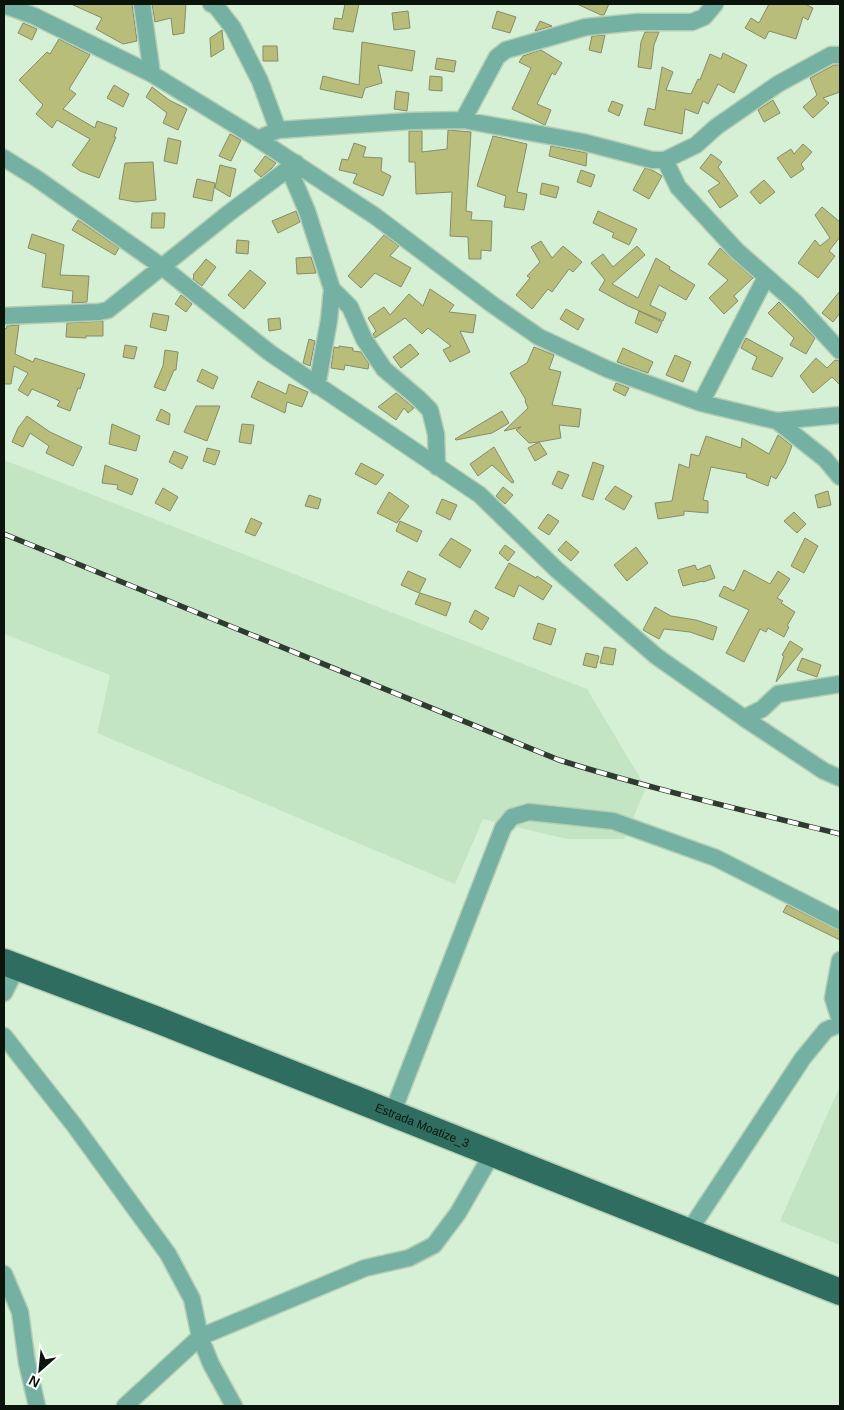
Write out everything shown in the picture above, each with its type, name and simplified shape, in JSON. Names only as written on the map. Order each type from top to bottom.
[{"type":"highway","name":"Estrada Moatize_3","points":[[10,964],[155,1019],[840,1292]]},
{"type":"street","points":[[142,4],[152,74]]},
{"type":"street","points":[[211,4],[215,6],[232,28],[260,81],[278,130]]},
{"type":"street","points":[[463,120],[497,57],[506,50],[586,27],[638,22],[692,22],[704,17],[716,4]]},
{"type":"street","points":[[4,5],[34,16],[152,74],[258,139],[293,166],[375,216],[493,305],[539,337],[607,369],[701,403],[777,421],[840,415]]},
{"type":"street","points":[[258,139],[278,130],[411,121],[463,120],[583,142],[652,160],[665,160],[696,145],[716,127],[778,84],[832,55],[840,55]]},
{"type":"street","points":[[4,158],[36,178],[162,266],[270,353],[480,496],[557,570],[656,656],[744,718],[824,771],[840,778]]},
{"type":"street","points":[[665,160],[678,187],[737,251],[795,302],[840,351]]},
{"type":"street","points":[[4,316],[108,310],[162,266],[293,166]]},
{"type":"street","points":[[293,166],[332,289],[329,320],[317,386]]},
{"type":"street","points":[[701,403],[766,277]]},
{"type":"street","points":[[332,289],[350,307],[364,339],[384,368],[430,410],[436,434],[437,467]]},
{"type":"street","points":[[777,421],[825,458],[840,477]]},
{"type":"street","points":[[744,718],[762,709],[778,694],[840,684]]},
{"type":"street","points":[[392,1114],[503,828],[512,817],[530,812],[613,821],[716,858],[840,921]]},
{"type":"street","points":[[689,1231],[803,1058],[826,1030],[840,1022],[833,998],[840,960]]},
{"type":"street","points":[[4,993],[10,964]]},
{"type":"street","points":[[4,1036],[74,1125],[168,1254],[192,1299],[200,1337],[211,1364],[234,1406]]},
{"type":"street","points":[[125,1406],[200,1337],[365,1268],[409,1258],[434,1245],[458,1213],[492,1154]]},
{"type":"street","points":[[4,1274],[20,1312],[27,1363],[37,1406]]},
{"type":"shaded area","points":[[4,460],[587,689],[646,788],[624,839],[567,839],[483,819],[455,884],[97,733],[110,675],[4,634]]},
{"type":"shaded area","points":[[840,1086],[840,1245],[780,1221]]},
{"type":"building","points":[[71,4],[132,4],[137,41],[123,44],[96,29],[102,18]]},
{"type":"building","points":[[152,4],[186,4],[184,33],[173,35],[171,18],[155,22]]},
{"type":"building","points":[[345,4],[359,4],[353,32],[333,29],[335,18],[342,19]]},
{"type":"building","points":[[577,4],[609,4],[604,15],[601,15]]},
{"type":"building","points":[[769,4],[805,4],[813,8],[808,20],[803,17],[796,39],[769,31],[765,39],[745,28],[751,18],[759,23]]},
{"type":"building","points":[[408,11],[410,28],[394,30],[392,13]]},
{"type":"building","points":[[497,11],[516,17],[510,33],[492,28]]},
{"type":"building","points":[[540,21],[552,26],[535,31]]},
{"type":"building","points":[[23,23],[37,29],[32,40],[18,33]]},
{"type":"building","points":[[222,30],[224,49],[211,57],[210,38]]},
{"type":"building","points":[[645,32],[659,32],[654,45],[651,69],[638,67],[641,42]]},
{"type":"building","points":[[605,35],[601,53],[589,50],[592,36]]},
{"type":"building","points":[[59,39],[90,55],[69,89],[76,94],[63,109],[95,128],[97,121],[117,128],[114,137],[116,137],[99,178],[80,171],[72,165],[90,139],[57,120],[52,128],[36,114],[43,105],[19,80],[47,52],[50,54]]},
{"type":"building","points":[[362,42],[415,51],[412,71],[378,65],[382,83],[365,88],[362,98],[320,89],[323,76],[359,85]]},
{"type":"building","points":[[263,46],[277,46],[278,61],[263,61]]},
{"type":"building","points":[[541,50],[562,63],[555,75],[552,73],[537,104],[551,110],[545,125],[512,109],[531,68],[519,62],[523,56]]},
{"type":"building","points":[[723,53],[747,65],[734,93],[718,84],[708,104],[703,101],[698,114],[685,109],[682,134],[644,125],[648,108],[655,110],[662,67],[673,72],[666,90],[691,94],[698,79],[700,80],[710,54],[721,59]]},
{"type":"building","points":[[437,58],[456,61],[454,72],[435,69]]},
{"type":"building","points":[[834,65],[840,65],[840,92],[823,98],[829,103],[813,118],[803,107],[817,95],[810,78]]},
{"type":"building","points":[[430,76],[442,77],[442,91],[429,90]]},
{"type":"building","points":[[114,85],[129,94],[123,107],[107,98]]},
{"type":"building","points":[[152,87],[169,100],[187,109],[178,130],[163,123],[167,113],[146,97]]},
{"type":"building","points":[[396,91],[409,93],[407,111],[394,109]]},
{"type":"building","points":[[773,100],[780,113],[764,122],[758,110]]},
{"type":"building","points":[[612,101],[623,105],[619,116],[608,111]]},
{"type":"building","points":[[448,130],[471,132],[466,211],[472,212],[471,220],[492,221],[491,251],[481,250],[481,259],[469,259],[468,237],[450,236],[452,192],[416,194],[415,162],[409,162],[409,131],[422,131],[422,152],[447,149]]},
{"type":"building","points":[[230,134],[241,140],[231,161],[219,156]]},
{"type":"building","points":[[493,136],[527,144],[517,192],[527,194],[524,210],[504,207],[506,196],[477,186]]},
{"type":"building","points":[[168,138],[181,141],[177,164],[164,161]]},
{"type":"building","points":[[354,143],[366,147],[363,157],[382,158],[381,171],[391,176],[383,196],[353,183],[357,174],[339,170],[342,159],[348,160]]},
{"type":"building","points":[[803,144],[812,152],[801,164],[804,169],[791,178],[777,158],[791,149],[794,154]]},
{"type":"building","points":[[551,146],[587,153],[586,166],[549,156]]},
{"type":"building","points":[[711,154],[722,162],[718,167],[738,196],[720,208],[708,191],[720,183],[700,168]]},
{"type":"building","points":[[265,156],[276,163],[261,177],[254,171]]},
{"type":"building","points":[[153,162],[156,200],[136,202],[119,199],[125,163]]},
{"type":"building","points":[[220,165],[236,169],[230,197],[215,188]]},
{"type":"building","points":[[645,168],[662,176],[649,199],[633,190]]},
{"type":"building","points":[[581,170],[595,175],[591,187],[577,182]]},
{"type":"building","points":[[197,179],[215,183],[212,201],[193,197]]},
{"type":"building","points":[[764,180],[775,192],[760,204],[750,192]]},
{"type":"building","points":[[542,183],[559,187],[556,198],[540,194]]},
{"type":"building","points":[[822,207],[840,222],[840,237],[829,251],[835,256],[818,278],[798,263],[815,240],[820,246],[830,238],[815,215]]},
{"type":"building","points":[[296,211],[300,222],[278,233],[272,221]]},
{"type":"building","points":[[598,211],[637,229],[629,245],[612,237],[614,233],[593,223]]},
{"type":"building","points":[[152,213],[165,213],[164,228],[151,228]]},
{"type":"building","points":[[78,220],[119,248],[115,255],[72,230]]},
{"type":"building","points":[[32,234],[64,245],[60,275],[89,276],[87,302],[72,303],[73,291],[42,287],[46,254],[28,248]]},
{"type":"building","points":[[384,235],[399,246],[390,256],[411,268],[401,287],[375,273],[361,288],[348,276]]},
{"type":"building","points":[[237,240],[249,241],[248,254],[236,253]]},
{"type":"building","points":[[541,241],[552,258],[563,246],[582,262],[573,272],[569,269],[552,292],[548,289],[532,309],[516,295],[530,278],[527,276],[540,262],[531,247]]},
{"type":"building","points":[[637,246],[645,255],[612,284],[638,298],[656,258],[670,267],[669,269],[695,285],[686,300],[659,285],[650,305],[666,313],[663,321],[628,306],[599,290],[605,280],[591,263],[603,254],[613,267]]},
{"type":"building","points":[[720,248],[753,278],[734,296],[738,301],[724,314],[709,298],[728,280],[708,264]]},
{"type":"building","points":[[311,257],[316,273],[297,274],[296,258]]},
{"type":"building","points":[[206,259],[216,267],[202,286],[193,279],[193,275]]},
{"type":"building","points":[[250,270],[266,283],[244,309],[228,295]]},
{"type":"building","points":[[430,289],[454,305],[449,312],[476,315],[473,333],[460,331],[470,352],[450,362],[443,350],[451,346],[428,328],[422,334],[405,318],[375,338],[373,334],[376,331],[368,318],[384,307],[390,315],[409,294],[423,306]]},
{"type":"building","points":[[840,291],[840,313],[833,322],[822,313]]},
{"type":"building","points":[[181,295],[192,304],[186,312],[175,304]]},
{"type":"building","points":[[779,302],[815,338],[806,354],[790,345],[794,338],[768,313]]},
{"type":"building","points":[[566,309],[584,319],[578,330],[560,319]]},
{"type":"building","points":[[639,311],[662,322],[657,333],[635,323]]},
{"type":"building","points":[[153,313],[169,316],[166,331],[150,327]]},
{"type":"building","points":[[280,318],[281,329],[269,331],[268,319]]},
{"type":"building","points":[[103,321],[103,336],[86,336],[86,338],[66,337],[67,323]]},
{"type":"building","points":[[19,325],[15,354],[33,362],[35,358],[85,374],[70,411],[57,406],[60,401],[32,389],[28,396],[18,390],[28,373],[14,366],[11,384],[4,384],[4,328]]},
{"type":"building","points":[[746,338],[783,358],[772,377],[752,369],[757,357],[741,348]]},
{"type":"building","points":[[309,339],[315,341],[310,366],[303,363]]},
{"type":"building","points":[[410,344],[419,354],[401,368],[393,357]]},
{"type":"building","points":[[125,345],[137,347],[134,359],[123,357]]},
{"type":"building","points":[[339,346],[353,348],[353,351],[361,352],[369,364],[368,369],[345,365],[344,370],[331,368],[334,347],[339,348]]},
{"type":"building","points":[[534,347],[554,355],[549,369],[561,372],[552,405],[581,409],[579,427],[559,425],[561,438],[529,443],[516,430],[521,427],[504,431],[528,408],[526,400],[510,373],[527,363]]},
{"type":"building","points":[[623,348],[653,362],[648,373],[617,362]]},
{"type":"building","points":[[165,350],[178,352],[176,370],[174,370],[165,391],[154,387],[163,366]]},
{"type":"building","points":[[675,355],[691,362],[683,382],[666,375]]},
{"type":"building","points":[[816,358],[827,368],[835,360],[840,361],[840,385],[832,377],[813,393],[800,376]]},
{"type":"building","points":[[202,369],[218,377],[213,389],[197,381]]},
{"type":"building","points":[[258,381],[286,394],[289,384],[308,392],[302,407],[287,402],[285,413],[251,397]]},
{"type":"building","points":[[616,383],[629,388],[625,396],[613,390]]},
{"type":"building","points":[[396,393],[414,408],[408,413],[404,408],[396,420],[378,407]]},
{"type":"building","points":[[196,406],[220,406],[207,441],[184,432]]},
{"type":"building","points":[[161,409],[170,414],[169,425],[156,420]]},
{"type":"building","points":[[502,411],[509,423],[492,433],[455,439]]},
{"type":"building","points":[[27,416],[50,432],[82,447],[73,466],[46,453],[49,446],[30,433],[23,447],[12,442],[18,428]]},
{"type":"building","points":[[112,424],[140,436],[136,451],[109,444]]},
{"type":"building","points":[[242,424],[254,425],[251,444],[239,442]]},
{"type":"building","points":[[778,435],[792,446],[785,464],[776,479],[771,476],[768,486],[746,477],[747,474],[711,467],[703,500],[708,501],[708,513],[684,511],[684,515],[658,519],[655,503],[672,501],[679,464],[689,468],[691,454],[699,456],[706,436],[741,448],[742,438],[769,454]]},
{"type":"building","points":[[539,442],[547,454],[535,461],[528,448]]},
{"type":"building","points":[[494,447],[514,482],[512,483],[492,465],[478,476],[470,464]]},
{"type":"building","points":[[207,448],[220,451],[215,465],[203,461]]},
{"type":"building","points":[[174,451],[188,457],[182,469],[169,462]]},
{"type":"building","points":[[593,462],[604,466],[593,500],[582,496]]},
{"type":"building","points":[[361,463],[384,475],[376,485],[355,474]]},
{"type":"building","points":[[105,465],[138,479],[132,495],[117,489],[118,485],[102,483]]},
{"type":"building","points":[[558,471],[569,475],[562,489],[552,484]]},
{"type":"building","points":[[615,486],[632,496],[624,510],[605,499]]},
{"type":"building","points":[[503,487],[513,495],[505,504],[496,496]]},
{"type":"building","points":[[163,488],[178,497],[170,511],[155,503]]},
{"type":"building","points":[[828,491],[831,505],[818,508],[815,495]]},
{"type":"building","points":[[389,492],[409,506],[397,523],[377,513]]},
{"type":"building","points":[[309,495],[321,499],[318,509],[305,506]]},
{"type":"building","points":[[442,499],[457,505],[450,520],[436,513]]},
{"type":"building","points":[[794,512],[806,524],[797,533],[784,521]]},
{"type":"building","points":[[548,514],[559,521],[549,535],[538,528]]},
{"type":"building","points":[[251,518],[262,523],[255,536],[245,532]]},
{"type":"building","points":[[400,521],[422,531],[417,542],[396,531]]},
{"type":"building","points":[[451,538],[471,550],[460,568],[439,555]]},
{"type":"building","points":[[805,538],[818,546],[804,573],[791,566]]},
{"type":"building","points":[[566,541],[579,552],[571,561],[558,550]]},
{"type":"building","points":[[505,545],[515,552],[508,561],[499,553]]},
{"type":"building","points":[[636,547],[648,563],[627,581],[614,565]]},
{"type":"building","points":[[509,563],[536,578],[537,576],[552,586],[543,600],[519,585],[514,597],[495,588]]},
{"type":"building","points":[[695,565],[697,570],[710,565],[715,578],[683,586],[678,570]]},
{"type":"building","points":[[744,570],[770,584],[778,571],[790,579],[777,598],[795,612],[787,626],[789,627],[784,637],[768,628],[766,632],[760,629],[744,662],[726,653],[749,610],[719,596],[724,586],[734,591]]},
{"type":"building","points":[[408,571],[426,579],[419,593],[401,585]]},
{"type":"building","points":[[420,593],[451,603],[446,616],[415,604]]},
{"type":"building","points":[[655,607],[671,616],[696,620],[717,627],[713,640],[690,632],[664,629],[659,639],[643,630]]},
{"type":"building","points":[[475,610],[489,618],[482,630],[469,622]]},
{"type":"building","points":[[538,623],[556,629],[551,645],[533,639]]},
{"type":"building","points":[[790,641],[803,649],[776,682],[784,656],[782,655]]},
{"type":"building","points":[[604,647],[616,649],[613,665],[600,663]]},
{"type":"building","points":[[586,653],[599,656],[596,668],[583,665]]},
{"type":"building","points":[[802,658],[821,665],[817,677],[797,670]]},
{"type":"building","points":[[787,905],[840,931],[840,940],[783,912]]},
{"type":"railway","points":[[4,534],[559,760],[664,790],[840,834]]}]
